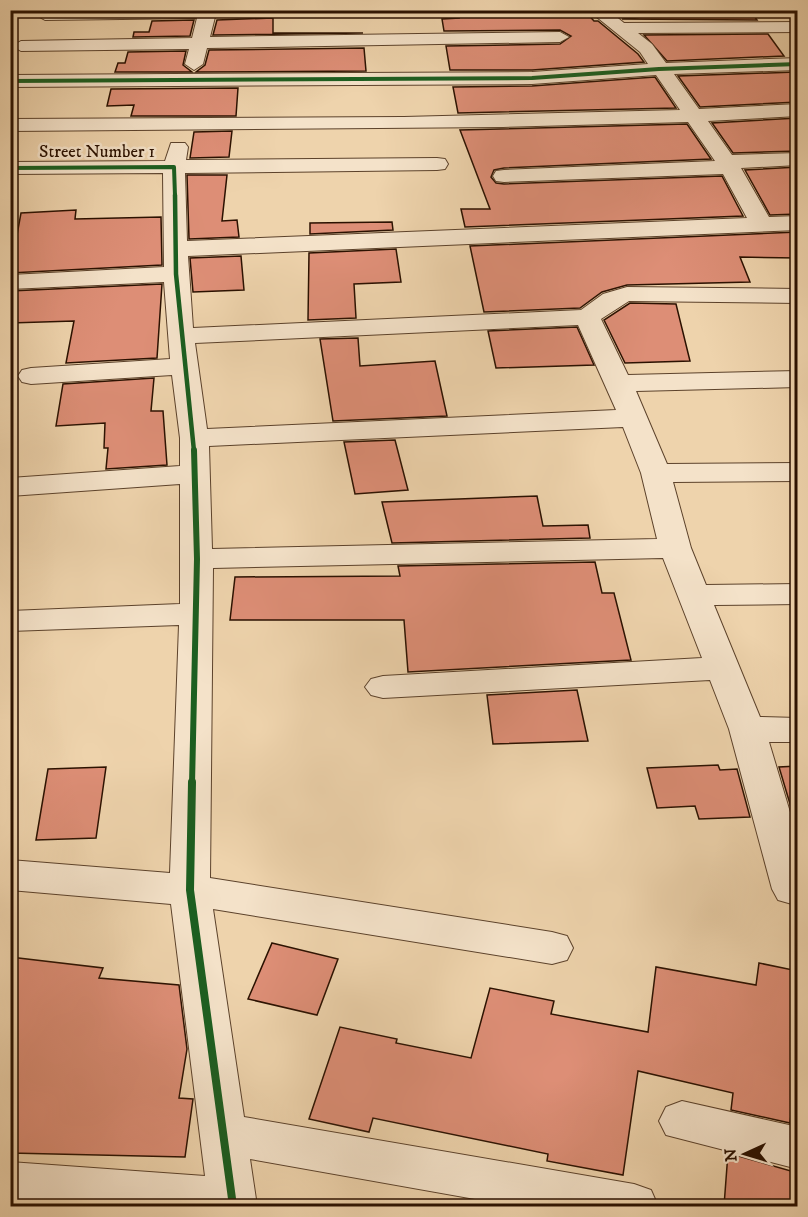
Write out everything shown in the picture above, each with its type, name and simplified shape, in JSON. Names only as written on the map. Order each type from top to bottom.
[{"type":"street","points":[[10,66],[42,13],[349,10]]},
{"type":"street","points":[[208,11],[190,81],[174,167],[437,165]]},
{"type":"street","points":[[599,12],[622,19],[798,27]]},
{"type":"street","points":[[622,19],[646,48],[658,69],[728,165],[761,223]]},
{"type":"street","points":[[21,46],[560,37]]},
{"type":"street","points":[[10,81],[532,78],[658,69],[798,64]]},
{"type":"street","points":[[10,125],[693,117],[798,110]]},
{"type":"street","points":[[504,176],[728,165],[798,159]]},
{"type":"street","name":"Street Number 1","points":[[10,168],[174,167],[176,261],[183,351],[194,438],[197,559],[190,890],[232,1203]]},
{"type":"street","points":[[10,282],[176,261],[761,223],[798,223]]},
{"type":"street","points":[[31,376],[183,351],[587,317],[612,299],[627,294],[798,296]]},
{"type":"street","points":[[587,317],[619,383],[656,473],[675,548],[747,729],[792,889]]},
{"type":"street","points":[[619,383],[798,379]]},
{"type":"street","points":[[194,438],[633,418]]},
{"type":"street","points":[[656,473],[798,472]]},
{"type":"street","points":[[10,487],[195,474]]},
{"type":"street","points":[[197,559],[675,548]]},
{"type":"street","points":[[693,595],[798,594]]},
{"type":"street","points":[[10,621],[196,614]]},
{"type":"street","points":[[384,687],[723,668]]},
{"type":"street","points":[[747,729],[798,730]]},
{"type":"street","points":[[10,875],[190,890],[552,948]]},
{"type":"street","points":[[682,1121],[798,1148]]},
{"type":"street","points":[[221,1133],[634,1206]]},
{"type":"street","points":[[10,1184],[232,1203]]},
{"type":"building","points":[[584,10],[594,21],[598,21],[638,54],[644,62],[532,70],[450,70],[446,46],[560,44],[571,36],[560,30],[444,31],[442,19],[459,18],[458,15]]},
{"type":"building","points":[[716,10],[750,10],[757,20],[622,19]]},
{"type":"building","points":[[273,18],[273,33],[363,33],[213,35],[217,20]]},
{"type":"building","points":[[194,20],[190,36],[133,37],[134,32],[149,32],[152,21]]},
{"type":"building","points":[[768,34],[784,56],[667,61],[644,35]]},
{"type":"building","points":[[364,48],[366,71],[196,72],[205,65],[209,50]]},
{"type":"building","points":[[186,51],[183,65],[192,72],[115,72],[118,63],[125,63],[128,52]]},
{"type":"building","points":[[796,72],[798,102],[700,107],[678,76]]},
{"type":"building","points":[[655,77],[676,108],[458,113],[453,87],[532,86]]},
{"type":"building","points":[[238,88],[236,116],[131,116],[134,105],[107,106],[111,89]]},
{"type":"building","points":[[798,118],[798,151],[733,153],[712,123]]},
{"type":"building","points":[[687,124],[711,159],[504,168],[494,170],[491,177],[496,183],[504,184],[722,176],[743,216],[465,227],[461,209],[490,209],[460,130]]},
{"type":"building","points":[[232,131],[229,157],[190,158],[194,132]]},
{"type":"building","points":[[798,167],[798,214],[770,215],[745,170]]},
{"type":"building","points":[[187,175],[227,175],[222,221],[237,220],[239,237],[189,239]]},
{"type":"building","points":[[76,210],[75,219],[161,217],[162,265],[10,273],[21,213]]},
{"type":"building","points":[[392,222],[393,230],[310,234],[310,223]]},
{"type":"building","points":[[798,232],[798,258],[740,257],[750,282],[627,285],[602,292],[580,308],[484,312],[470,246]]},
{"type":"building","points":[[396,249],[401,282],[354,284],[356,318],[308,320],[309,253]]},
{"type":"building","points":[[241,256],[244,290],[193,292],[190,258]]},
{"type":"building","points":[[162,284],[157,358],[66,363],[74,321],[10,323],[10,291]]},
{"type":"building","points":[[630,303],[676,304],[690,361],[625,363],[604,320]]},
{"type":"building","points":[[577,327],[594,365],[496,368],[488,331]]},
{"type":"building","points":[[358,338],[360,366],[435,361],[447,416],[333,421],[320,339]]},
{"type":"building","points":[[154,378],[151,411],[163,411],[167,465],[106,469],[108,448],[104,448],[105,423],[56,426],[63,384]]},
{"type":"building","points":[[395,440],[408,490],[355,494],[344,442]]},
{"type":"building","points":[[537,496],[543,526],[588,525],[590,538],[392,543],[382,502]]},
{"type":"building","points":[[595,562],[602,593],[614,593],[631,660],[408,672],[404,620],[230,620],[235,577],[400,576],[398,566]]},
{"type":"building","points":[[577,690],[588,741],[493,744],[487,695]]},
{"type":"building","points":[[718,765],[720,770],[737,769],[750,817],[699,819],[695,806],[657,808],[647,768]]},
{"type":"building","points":[[798,766],[798,814],[793,814],[779,767]]},
{"type":"building","points":[[106,767],[96,838],[36,840],[48,769]]},
{"type":"building","points":[[272,943],[338,959],[317,1015],[248,999]]},
{"type":"building","points":[[10,957],[103,968],[99,978],[179,985],[187,1049],[179,1098],[193,1099],[185,1157],[10,1153]]},
{"type":"building","points":[[759,963],[798,971],[798,1057],[790,1123],[731,1110],[733,1093],[638,1071],[623,1175],[547,1161],[548,1154],[373,1118],[369,1132],[309,1119],[340,1027],[397,1039],[396,1043],[471,1058],[490,988],[554,1001],[551,1014],[648,1032],[656,967],[756,985]]},
{"type":"building","points":[[728,1153],[798,1173],[798,1206],[724,1206]]},
{"type":"cycle path","points":[[10,81],[532,78],[659,69],[798,64]]},
{"type":"cycle path","points":[[10,168],[174,167],[176,274],[184,366],[194,438],[197,559],[190,890],[233,1206]]}]
